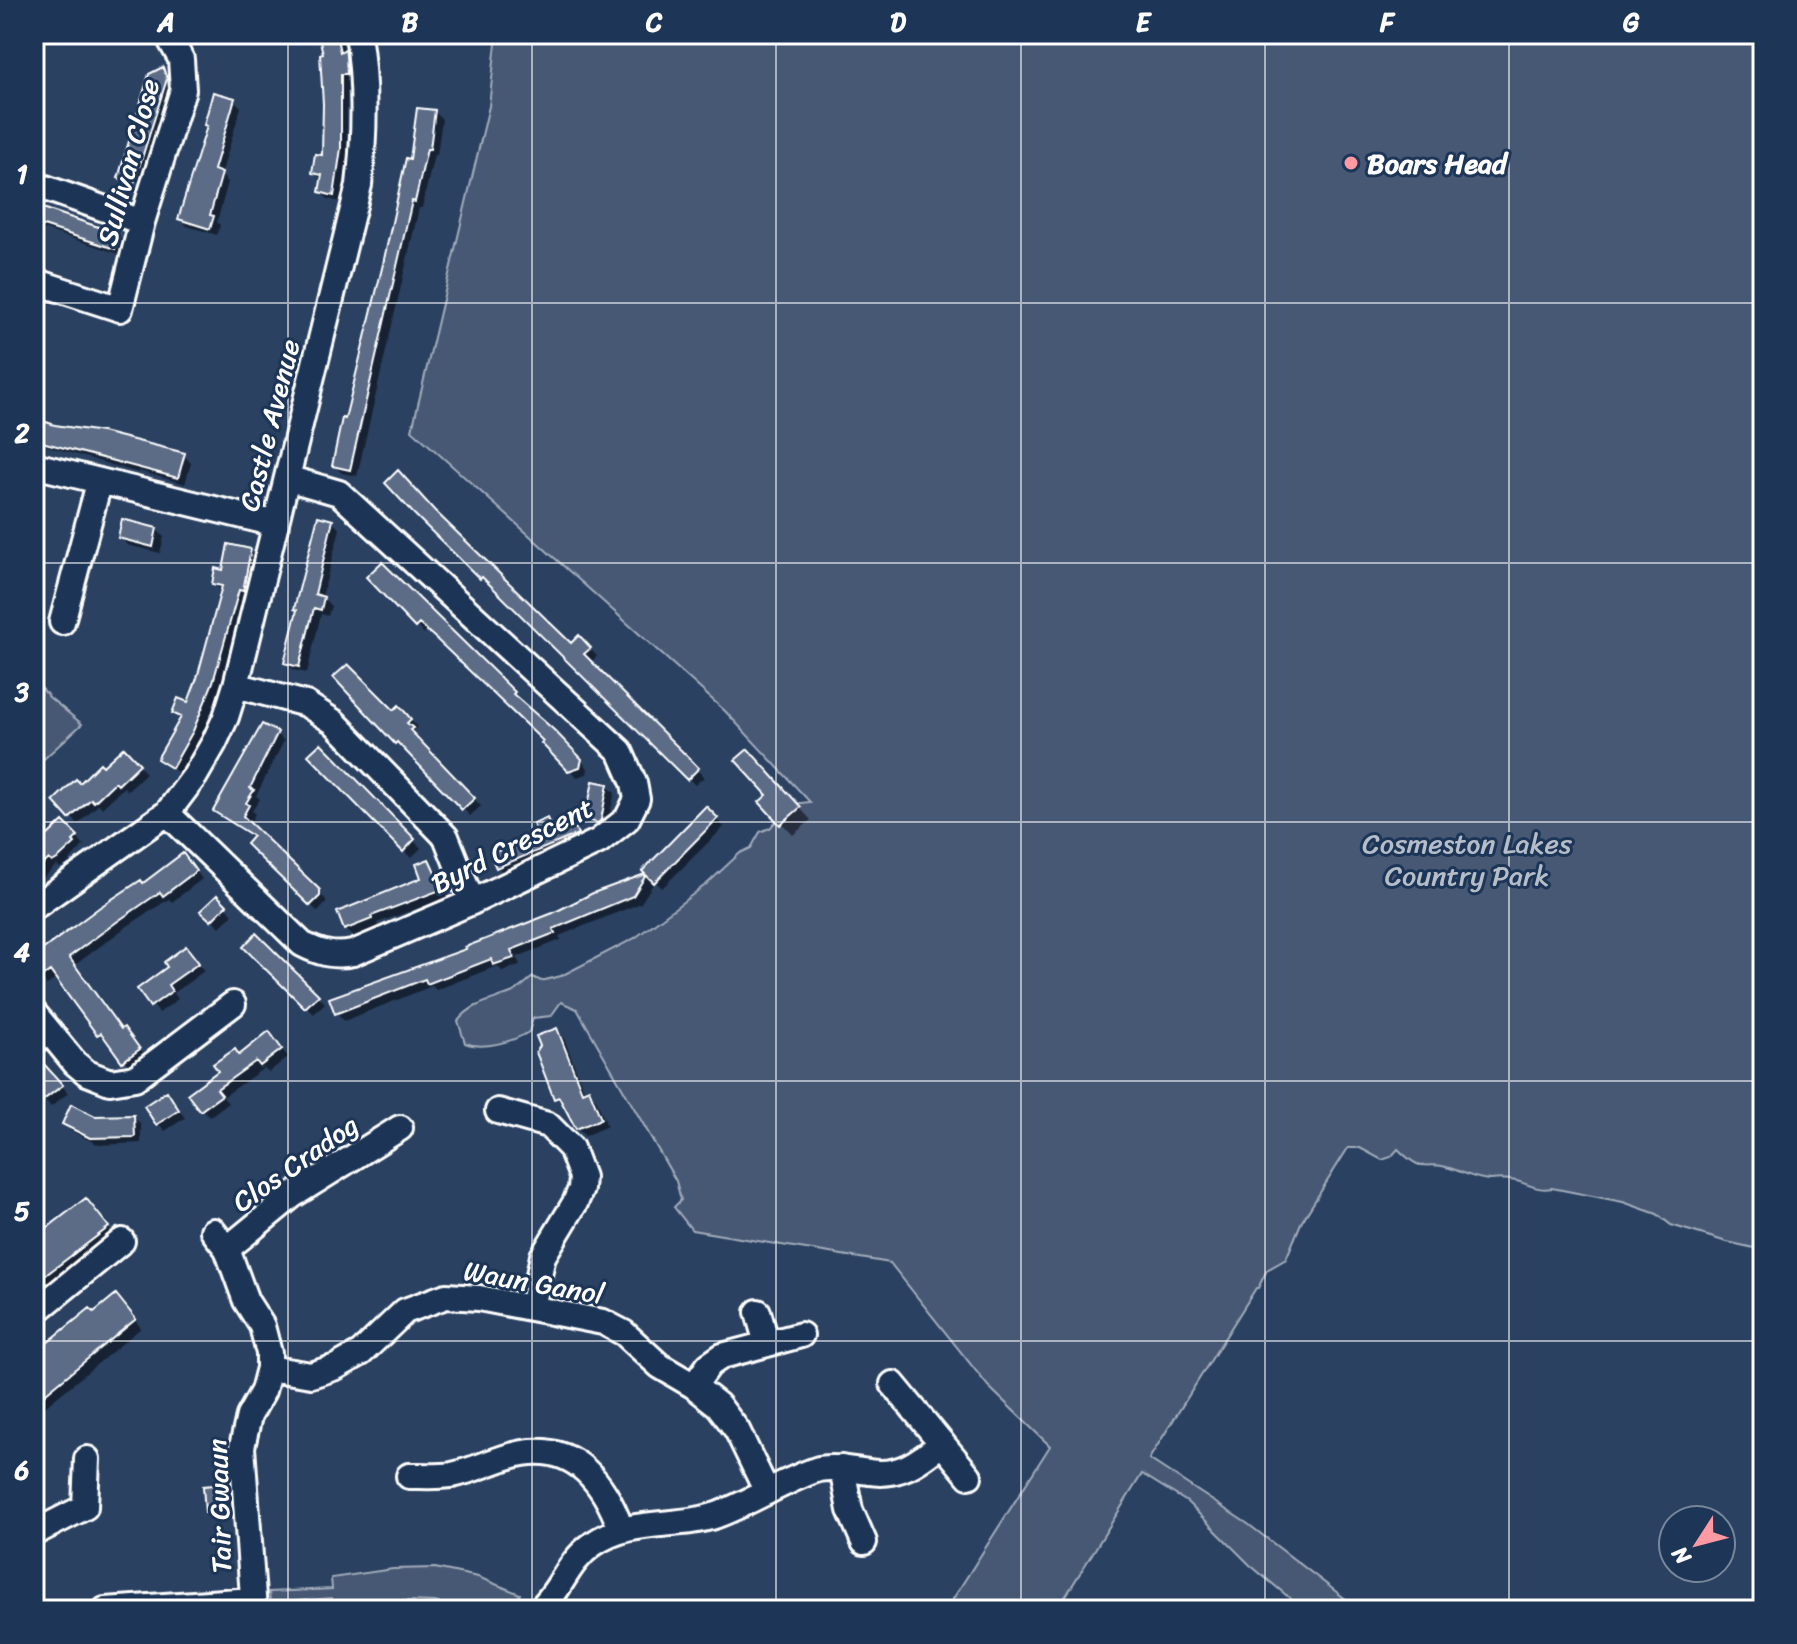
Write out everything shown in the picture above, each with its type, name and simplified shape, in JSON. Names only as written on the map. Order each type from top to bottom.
[{"type":"street","name":"Sullivan Close","points":[[34,281],[120,309],[142,222],[183,90],[181,59],[167,34]]},
{"type":"street","name":"Castle Avenue","points":[[34,907],[167,813],[195,776],[226,717],[359,185],[364,146],[364,90],[358,34]]},
{"type":"street","points":[[34,184],[142,222]]},
{"type":"street","points":[[34,465],[276,524]]},
{"type":"street","name":"Byrd Crescent","points":[[167,813],[302,944],[340,956],[472,902],[599,841],[627,819],[637,799],[634,783],[620,751],[339,493],[287,478]]},
{"type":"street","points":[[62,622],[99,483]]},
{"type":"street","points":[[236,685],[306,704],[334,722],[446,837],[472,902]]},
{"type":"street","points":[[34,1013],[75,1063],[87,1073],[110,1082],[135,1078],[233,1004]]},
{"type":"street","points":[[498,1111],[548,1125],[571,1148],[582,1177],[575,1203],[543,1256],[532,1308]]},
{"type":"street","name":"Clos Cradog","points":[[269,1368],[262,1326],[246,1301],[220,1240],[400,1128]]},
{"type":"street","points":[[34,1313],[122,1241]]},
{"type":"street","name":"Waun Ganol","points":[[269,1368],[311,1375],[336,1367],[361,1353],[405,1311],[430,1300],[464,1296],[603,1322],[635,1342],[660,1366],[718,1405],[728,1417],[767,1492]]},
{"type":"street","points":[[758,1312],[767,1344]]},
{"type":"street","points":[[694,1386],[715,1359],[801,1335]]},
{"type":"street","name":"Tair Gwaun","points":[[254,1605],[242,1447],[249,1416],[263,1391],[269,1368]]},
{"type":"street","points":[[893,1384],[969,1476]]},
{"type":"street","points":[[539,1610],[582,1552],[621,1529],[715,1515],[819,1469],[842,1468],[883,1474],[898,1471],[912,1466],[942,1443]]},
{"type":"street","points":[[409,1476],[449,1475],[522,1453],[570,1459],[607,1492],[621,1529]]},
{"type":"street","points":[[34,1533],[85,1507],[87,1459]]},
{"type":"street","points":[[842,1468],[850,1510],[864,1542]]},
{"type":"street","points":[[105,1610],[254,1605]]},
{"type":"green space","name":"Cosmeston Lakes Country Park","points":[[497,34],[1763,34],[1763,1250],[1671,1225],[1657,1214],[1623,1202],[1552,1188],[1537,1188],[1513,1180],[1484,1180],[1442,1166],[1420,1165],[1398,1149],[1391,1157],[1382,1160],[1360,1148],[1348,1148],[1301,1223],[1286,1259],[1267,1270],[1149,1459],[1248,1524],[1360,1610],[1304,1610],[1250,1565],[1187,1502],[1142,1474],[1057,1610],[946,1610],[1050,1446],[988,1386],[890,1263],[692,1230],[674,1207],[681,1200],[676,1181],[577,1009],[561,1002],[551,1016],[533,1018],[529,1032],[522,1036],[489,1045],[465,1043],[458,1021],[469,1010],[514,992],[533,977],[541,981],[561,976],[635,938],[708,883],[740,853],[751,848],[760,832],[770,828],[792,804],[810,802],[725,711],[412,430],[489,106]]},
{"type":"green space","points":[[34,679],[49,697],[82,724],[34,768]]},
{"type":"green space","points":[[435,1568],[478,1577],[520,1594],[512,1610],[462,1610],[435,1602],[408,1601],[334,1610],[332,1598],[270,1603],[269,1592],[332,1589],[331,1578],[393,1569]]},
{"type":"building","points":[[318,34],[336,34],[340,52],[345,49],[346,55],[347,74],[341,74],[341,148],[334,196],[319,192],[322,175],[312,173],[315,154],[322,155],[320,54],[323,53]]},
{"type":"building","points":[[163,67],[167,79],[134,183],[118,178],[149,74]]},
{"type":"building","points":[[213,92],[235,98],[214,170],[222,173],[210,215],[214,216],[210,229],[178,219],[207,126],[204,125]]},
{"type":"building","points":[[417,108],[435,110],[430,149],[427,149],[415,202],[412,201],[350,470],[332,466],[406,158],[410,159]]},
{"type":"building","points":[[37,206],[119,234],[115,249],[34,223]]},
{"type":"building","points":[[34,418],[185,453],[178,478],[34,440]]},
{"type":"building","points":[[398,470],[434,510],[571,643],[579,635],[591,648],[584,654],[699,768],[687,780],[385,483]]},
{"type":"building","points":[[318,516],[333,520],[315,594],[324,597],[321,610],[314,608],[299,667],[284,663],[297,610],[294,609]]},
{"type":"building","points":[[122,519],[157,528],[153,547],[118,538]]},
{"type":"building","points":[[228,544],[251,549],[243,591],[239,590],[213,682],[193,731],[172,768],[157,759],[181,717],[172,713],[178,698],[188,702],[197,678],[222,586],[212,584],[215,568],[223,570]]},
{"type":"building","points":[[382,562],[515,692],[513,694],[554,730],[582,759],[580,767],[568,771],[541,743],[543,741],[433,636],[419,624],[415,628],[366,577]]},
{"type":"building","points":[[348,664],[394,710],[399,705],[411,719],[407,723],[413,728],[410,730],[475,798],[462,810],[333,677]]},
{"type":"building","points":[[262,724],[278,732],[250,788],[254,790],[243,816],[320,890],[320,896],[310,906],[246,844],[253,836],[213,811]]},
{"type":"building","points":[[321,743],[415,839],[403,852],[308,755]]},
{"type":"building","points":[[124,747],[140,764],[118,785],[115,782],[94,802],[91,799],[69,819],[53,801],[76,779],[80,783],[100,763],[103,766]]},
{"type":"building","points":[[748,749],[801,807],[780,825],[759,802],[767,795],[735,760]]},
{"type":"building","points":[[593,781],[608,784],[598,823],[585,820]]},
{"type":"building","points":[[706,806],[718,818],[654,883],[646,875],[633,896],[511,950],[514,958],[493,965],[491,959],[427,984],[425,979],[335,1014],[329,998],[466,949],[593,893],[645,874],[642,871]]},
{"type":"building","points":[[547,818],[552,830],[573,822],[578,834],[496,868],[490,854],[534,836],[537,833],[533,824]]},
{"type":"building","points":[[63,821],[78,836],[73,841],[75,843],[59,858],[52,862],[49,859],[34,872],[34,848]]},
{"type":"building","points":[[183,853],[196,871],[163,896],[160,892],[69,957],[121,1029],[124,1027],[140,1049],[122,1062],[101,1033],[97,1035],[50,971],[34,983],[34,956],[100,907],[141,880],[143,883]]},
{"type":"building","points":[[429,859],[443,889],[371,916],[372,919],[344,930],[337,912],[421,878],[416,864]]},
{"type":"building","points":[[217,895],[227,905],[211,921],[200,911]]},
{"type":"building","points":[[256,933],[319,995],[305,1008],[243,947]]},
{"type":"building","points":[[186,946],[199,963],[168,985],[172,991],[150,1007],[137,989],[167,967],[164,962]]},
{"type":"building","points":[[557,1028],[582,1092],[589,1089],[601,1119],[576,1129],[559,1097],[554,1099],[536,1052],[540,1046],[536,1036]]},
{"type":"building","points":[[269,1031],[282,1049],[260,1066],[256,1061],[217,1089],[222,1095],[200,1111],[187,1094],[218,1071],[213,1064],[235,1049],[239,1055]]},
{"type":"building","points":[[34,1053],[63,1085],[42,1101],[34,1090]]},
{"type":"building","points":[[167,1091],[179,1110],[156,1125],[144,1106]]},
{"type":"building","points":[[71,1104],[95,1116],[134,1115],[135,1137],[90,1138],[62,1124]]},
{"type":"building","points":[[86,1198],[109,1227],[34,1284],[34,1238]]},
{"type":"building","points":[[116,1294],[136,1319],[34,1403],[34,1364],[41,1359],[36,1352],[90,1308],[94,1312]]},
{"type":"building","points":[[225,1484],[227,1511],[205,1513],[203,1486]]},
{"type":"place","name":"Boars Head","points":[[1351,163]]}]
